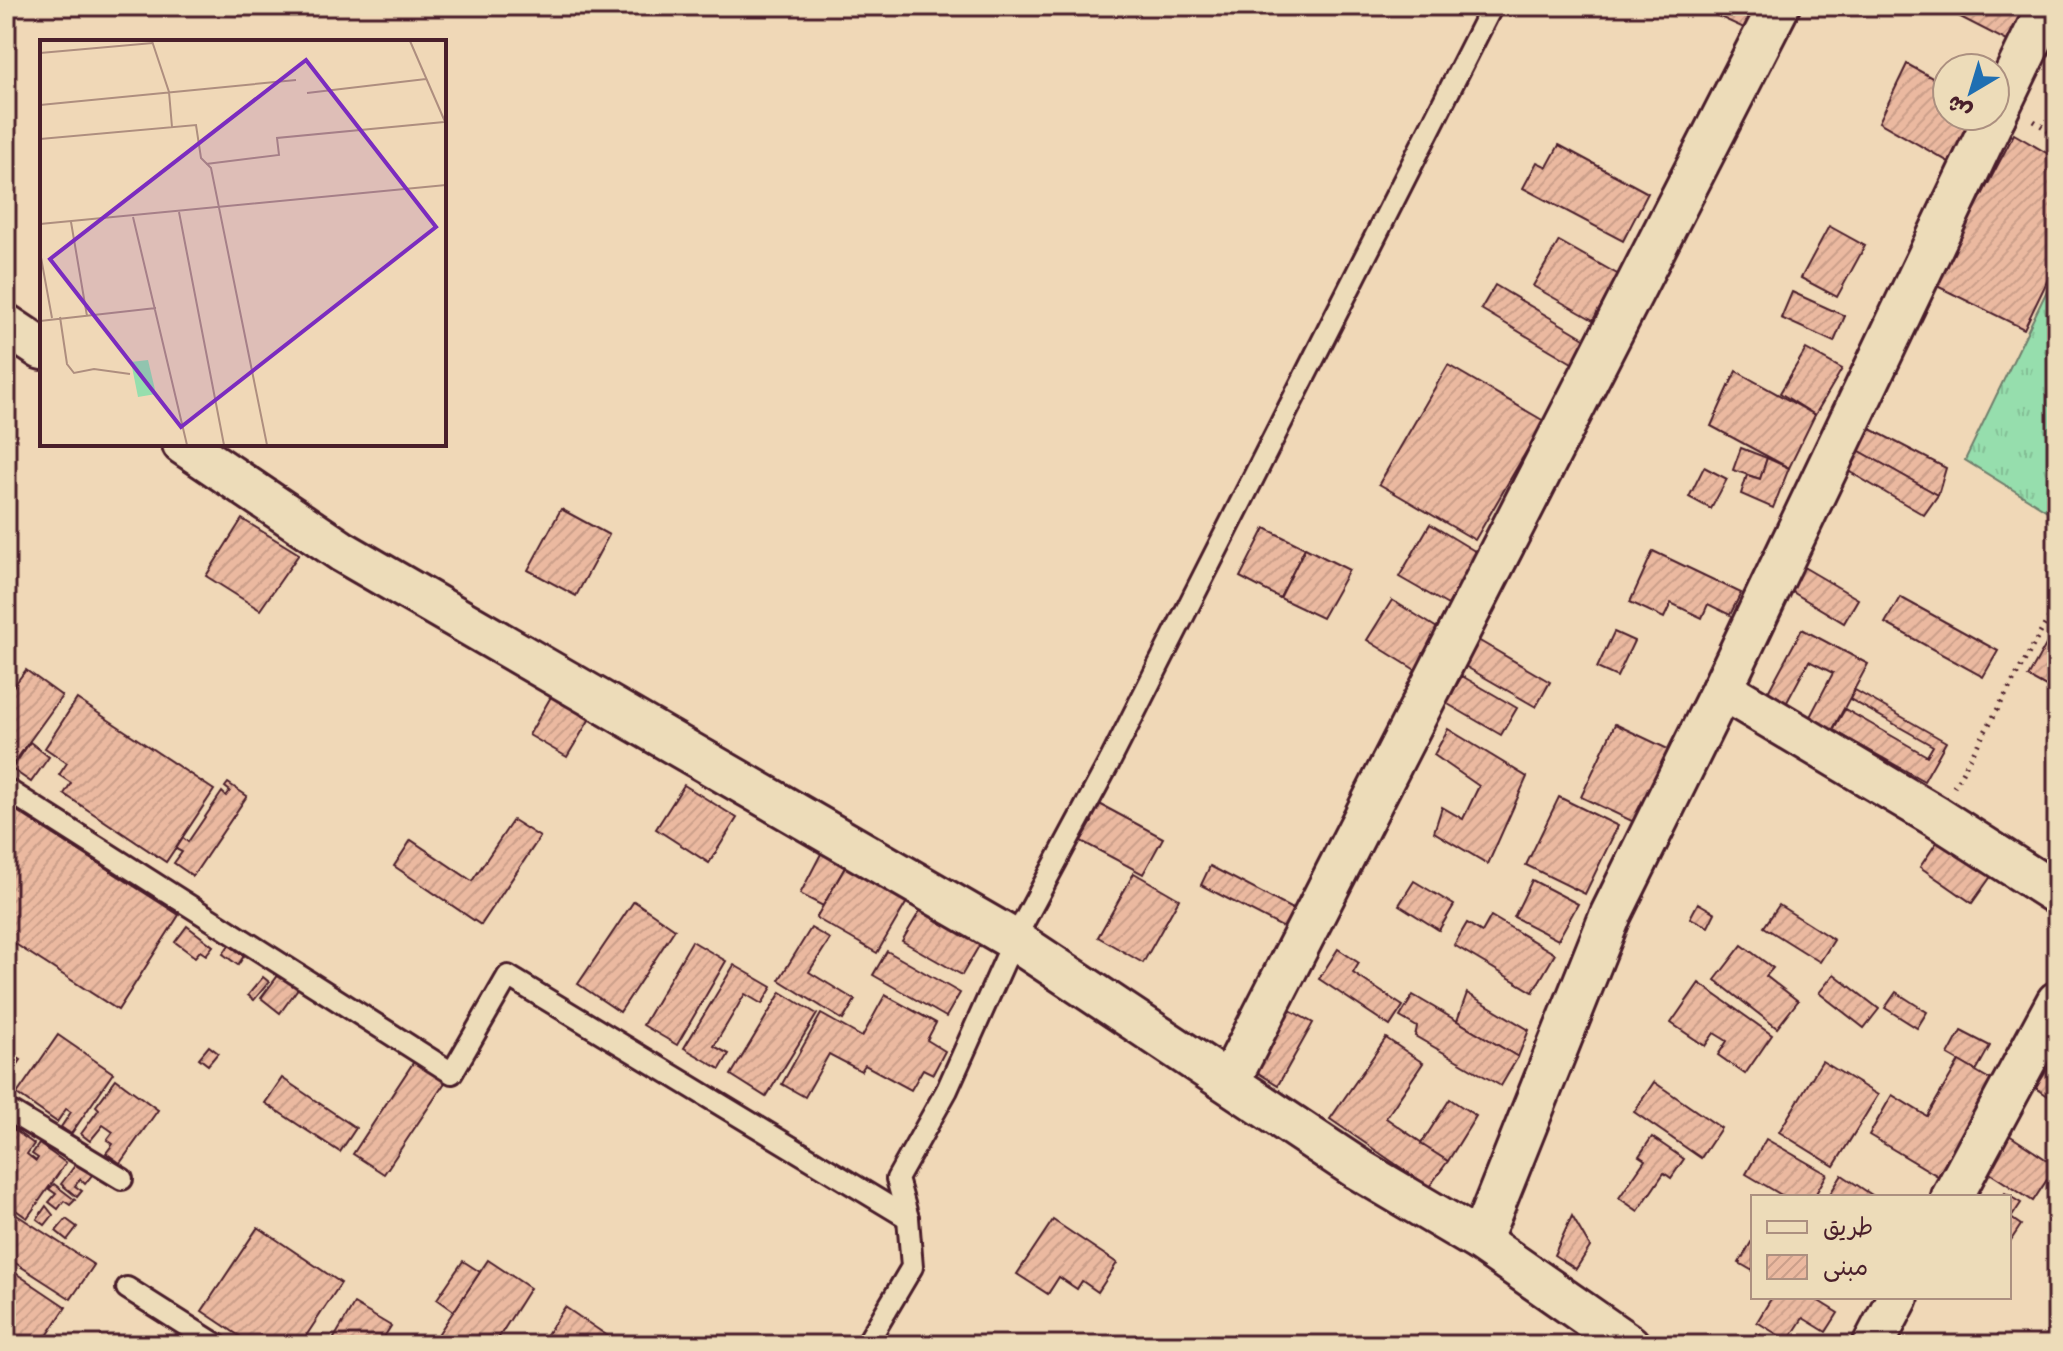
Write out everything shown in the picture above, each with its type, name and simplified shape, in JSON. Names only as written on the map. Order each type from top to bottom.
[{"type":"street","points":[[1229,1082],[1779,6]]},
{"type":"street","points":[[2011,83],[2048,6]]},
{"type":"street","points":[[1480,1241],[1611,914],[1722,689],[1987,132]]},
{"type":"street","points":[[6,325],[40,348]]},
{"type":"street","points":[[186,446],[343,552],[1014,940],[1358,1169],[1480,1241],[1629,1345]]},
{"type":"street","points":[[1722,689],[1937,817],[2057,894]]},
{"type":"street","points":[[1953,1195],[2057,1002]]},
{"type":"street","points":[[1873,1345],[1897,1299]]},
{"type":"lane","points":[[866,1345],[912,1267],[908,1218],[897,1179],[947,1090],[1014,940],[1144,695],[1492,6]]},
{"type":"lane","points":[[6,789],[452,1073],[508,976],[908,1218]]},
{"type":"lane","points":[[6,1109],[122,1179]]},
{"type":"lane","points":[[127,1288],[217,1345]]},
{"type":"path","points":[[1937,817],[2057,603]]},
{"type":"green space","points":[[2057,270],[2057,517],[1965,460]]},
{"type":"building","points":[[1696,6],[1756,6],[1746,29]]},
{"type":"building","points":[[1939,6],[2025,6],[2009,42]]},
{"type":"building","points":[[1907,64],[1931,77],[1931,132],[1964,132],[1949,162],[1879,122]]},
{"type":"building","points":[[2014,134],[2057,159],[2057,261],[2024,329],[1935,285]]},
{"type":"building","points":[[1559,145],[1648,193],[1623,241],[1523,188],[1537,162],[1547,167]]},
{"type":"building","points":[[1829,226],[1865,246],[1837,297],[1801,278]]},
{"type":"building","points":[[1559,241],[1619,275],[1593,320],[1533,286]]},
{"type":"building","points":[[1495,285],[1591,342],[1577,366],[1481,309]]},
{"type":"building","points":[[1792,292],[1845,316],[1834,342],[1781,318]]},
{"type":"building","points":[[1806,349],[1842,369],[1815,415],[1780,393]]},
{"type":"building","points":[[1448,365],[1544,421],[1475,540],[1379,484]]},
{"type":"building","points":[[1736,371],[1815,415],[1789,468],[1711,426]]},
{"type":"building","points":[[1871,429],[1946,468],[1938,495],[1858,450]]},
{"type":"building","points":[[1741,448],[1767,458],[1760,479],[1733,470]]},
{"type":"building","points":[[1858,450],[1938,495],[1924,515],[1843,468]]},
{"type":"building","points":[[1767,458],[1789,468],[1773,508],[1741,494],[1747,475],[1760,479]]},
{"type":"building","points":[[1704,467],[1727,479],[1711,509],[1689,497]]},
{"type":"building","points":[[561,509],[609,535],[576,596],[528,570]]},
{"type":"building","points":[[242,519],[299,554],[260,610],[206,576]]},
{"type":"building","points":[[1430,524],[1478,553],[1448,605],[1399,577]]},
{"type":"building","points":[[1265,528],[1305,548],[1280,598],[1240,577]]},
{"type":"building","points":[[1305,548],[1349,570],[1322,618],[1280,598]]},
{"type":"building","points":[[1653,551],[1741,593],[1730,615],[1708,604],[1702,618],[1671,603],[1664,618],[1630,602]]},
{"type":"building","points":[[1795,562],[1858,599],[1844,623],[1781,585]]},
{"type":"building","points":[[1900,597],[1998,651],[1983,677],[1885,623]]},
{"type":"building","points":[[1392,600],[1442,631],[1417,671],[1367,640]]},
{"type":"building","points":[[2057,625],[2057,693],[2028,677]]},
{"type":"building","points":[[1802,629],[1868,664],[1827,740],[1804,728],[1833,673],[1809,661],[1780,715],[1761,705]]},
{"type":"building","points":[[1614,632],[1634,641],[1617,677],[1597,668]]},
{"type":"building","points":[[1478,640],[1550,682],[1536,707],[1463,665]]},
{"type":"building","points":[[26,670],[62,696],[11,767],[6,763],[6,696]]},
{"type":"building","points":[[1462,676],[1517,708],[1501,735],[1446,703]]},
{"type":"building","points":[[556,688],[595,710],[567,757],[529,735]]},
{"type":"building","points":[[1855,690],[1946,742],[1924,781],[1833,730],[1845,709],[1927,756],[1933,746],[1850,699]]},
{"type":"building","points":[[77,699],[214,790],[166,862],[64,794],[71,783],[59,775],[67,763],[45,748]]},
{"type":"building","points":[[1615,724],[1670,750],[1636,823],[1581,797]]},
{"type":"building","points":[[1448,729],[1527,777],[1488,864],[1434,832],[1442,807],[1463,819],[1479,786],[1434,755]]},
{"type":"building","points":[[30,742],[49,757],[31,782],[12,769]]},
{"type":"building","points":[[228,783],[247,796],[193,876],[174,863],[182,852],[176,849],[183,838],[188,842],[222,792],[226,796],[230,791],[225,787]]},
{"type":"building","points":[[684,785],[737,818],[709,863],[656,829]]},
{"type":"building","points":[[1559,797],[1618,826],[1585,894],[1526,865]]},
{"type":"building","points":[[1094,801],[1163,838],[1143,874],[1081,841],[1092,822],[1085,819]]},
{"type":"building","points":[[12,808],[179,915],[118,1010],[6,938],[6,818]]},
{"type":"building","points":[[513,820],[540,837],[481,925],[394,866],[411,840],[472,881]]},
{"type":"building","points":[[1939,839],[1992,875],[1972,903],[1920,867]]},
{"type":"building","points":[[823,850],[847,864],[823,906],[800,894]]},
{"type":"building","points":[[847,864],[908,900],[877,953],[816,918]]},
{"type":"building","points":[[1210,866],[1296,911],[1286,929],[1201,885]]},
{"type":"building","points":[[1134,873],[1179,899],[1143,963],[1098,937]]},
{"type":"building","points":[[1532,880],[1578,904],[1558,940],[1514,917]]},
{"type":"building","points":[[1414,881],[1454,905],[1439,930],[1399,905]]},
{"type":"building","points":[[634,901],[675,929],[620,1012],[578,984]]},
{"type":"building","points":[[1698,903],[1715,913],[1708,927],[1690,918]]},
{"type":"building","points":[[924,904],[983,939],[962,975],[902,941]]},
{"type":"building","points":[[1779,905],[1834,940],[1820,962],[1764,927]]},
{"type":"building","points":[[1491,916],[1555,954],[1533,992],[1454,945],[1467,923],[1482,932]]},
{"type":"building","points":[[187,926],[213,946],[206,955],[200,951],[195,957],[175,942]]},
{"type":"building","points":[[811,928],[830,939],[809,972],[855,1000],[843,1020],[779,980]]},
{"type":"building","points":[[692,941],[726,961],[677,1045],[643,1025]]},
{"type":"building","points":[[229,945],[244,956],[238,965],[223,954]]},
{"type":"building","points":[[1742,945],[1773,968],[1766,976],[1798,1001],[1777,1028],[1715,980]]},
{"type":"building","points":[[1338,949],[1359,963],[1353,973],[1403,1006],[1390,1026],[1319,979]]},
{"type":"building","points":[[887,951],[960,993],[946,1017],[873,975]]},
{"type":"building","points":[[734,965],[772,987],[762,1004],[745,994],[714,1046],[729,1054],[720,1069],[684,1048]]},
{"type":"building","points":[[280,973],[299,987],[280,1013],[261,998]]},
{"type":"building","points":[[1834,974],[1879,1009],[1864,1028],[1819,993]]},
{"type":"building","points":[[263,977],[269,982],[254,1000],[248,995]]},
{"type":"building","points":[[1699,983],[1772,1035],[1745,1074],[1718,1055],[1727,1041],[1714,1033],[1705,1046],[1671,1023]]},
{"type":"building","points":[[781,992],[817,1014],[766,1097],[731,1075]]},
{"type":"building","points":[[1896,992],[1927,1012],[1917,1028],[1885,1008]]},
{"type":"building","points":[[1467,993],[1529,1030],[1518,1057],[1457,1021]]},
{"type":"building","points":[[885,995],[936,1023],[927,1040],[945,1051],[933,1074],[923,1069],[911,1090],[865,1065],[861,1071],[829,1054],[805,1097],[782,1084],[821,1014],[862,1037]]},
{"type":"building","points":[[1413,995],[1518,1057],[1501,1086],[1415,1036],[1417,1027],[1400,1017]]},
{"type":"building","points":[[1290,1010],[1313,1023],[1278,1085],[1255,1071]]},
{"type":"building","points":[[1961,1031],[1990,1046],[1976,1071],[1948,1055]]},
{"type":"building","points":[[58,1035],[113,1073],[71,1134],[61,1127],[71,1112],[66,1109],[57,1122],[17,1094]]},
{"type":"building","points":[[1386,1038],[1423,1063],[1386,1118],[1448,1161],[1429,1187],[1330,1119]]},
{"type":"building","points":[[209,1046],[218,1053],[208,1065],[199,1058]]},
{"type":"building","points":[[6,1050],[21,1060],[6,1081]]},
{"type":"building","points":[[415,1060],[446,1081],[384,1174],[353,1154]]},
{"type":"building","points":[[1822,1061],[1878,1095],[1834,1166],[1779,1132]]},
{"type":"building","points":[[1959,1061],[1993,1081],[1938,1176],[1869,1135],[1892,1095],[1927,1116]]},
{"type":"building","points":[[2051,1063],[2057,1067],[2057,1102],[2036,1088]]},
{"type":"building","points":[[282,1078],[356,1128],[340,1152],[265,1103]]},
{"type":"building","points":[[116,1079],[158,1110],[120,1163],[106,1153],[113,1144],[107,1140],[113,1132],[103,1125],[90,1141],[81,1134]]},
{"type":"building","points":[[1654,1082],[1721,1128],[1701,1158],[1634,1112]]},
{"type":"building","points":[[1450,1099],[1476,1116],[1448,1161],[1421,1144]]},
{"type":"building","points":[[6,1124],[34,1144],[27,1154],[36,1161],[38,1158],[32,1154],[39,1144],[66,1163],[27,1218],[6,1203]]},
{"type":"building","points":[[2009,1135],[2056,1166],[2033,1201],[1985,1170]]},
{"type":"building","points":[[1652,1137],[1684,1159],[1671,1178],[1664,1173],[1638,1211],[1619,1198],[1645,1160],[1639,1156]]},
{"type":"building","points":[[1766,1139],[1827,1174],[1815,1195],[1782,1195],[1746,1174]]},
{"type":"building","points":[[77,1163],[92,1175],[85,1184],[80,1179],[75,1186],[82,1191],[77,1197],[61,1184]]},
{"type":"building","points":[[1842,1175],[1872,1195],[1829,1195]]},
{"type":"building","points":[[54,1184],[75,1200],[70,1205],[64,1201],[58,1209],[49,1202],[56,1194],[49,1189]]},
{"type":"building","points":[[2011,1197],[2021,1203],[2011,1218]]},
{"type":"building","points":[[46,1206],[53,1215],[45,1225],[37,1219]]},
{"type":"building","points":[[6,1208],[94,1265],[71,1299],[6,1257]]},
{"type":"building","points":[[1572,1216],[1590,1247],[1576,1269],[1554,1255]]},
{"type":"building","points":[[2011,1218],[2021,1225],[2011,1240]]},
{"type":"building","points":[[66,1219],[77,1227],[67,1240],[56,1231]]},
{"type":"building","points":[[1053,1220],[1117,1263],[1098,1292],[1082,1281],[1077,1289],[1059,1277],[1048,1294],[1017,1274]]},
{"type":"building","points":[[258,1227],[341,1283],[300,1345],[253,1345],[202,1311]]},
{"type":"building","points":[[1751,1242],[1751,1270],[1739,1263]]},
{"type":"building","points":[[488,1260],[530,1288],[494,1345],[444,1345],[435,1339]]},
{"type":"building","points":[[463,1261],[480,1272],[454,1311],[437,1299]]},
{"type":"building","points":[[11,1270],[66,1307],[41,1345],[6,1345],[6,1278]]},
{"type":"building","points":[[1771,1299],[1815,1299],[1838,1313],[1826,1332],[1803,1318],[1788,1341],[1757,1322]]},
{"type":"building","points":[[354,1304],[391,1326],[379,1345],[330,1345]]},
{"type":"building","points":[[565,1307],[621,1345],[540,1345]]},
{"type":"building","points":[[1757,1333],[1776,1345],[1749,1345]]}]
